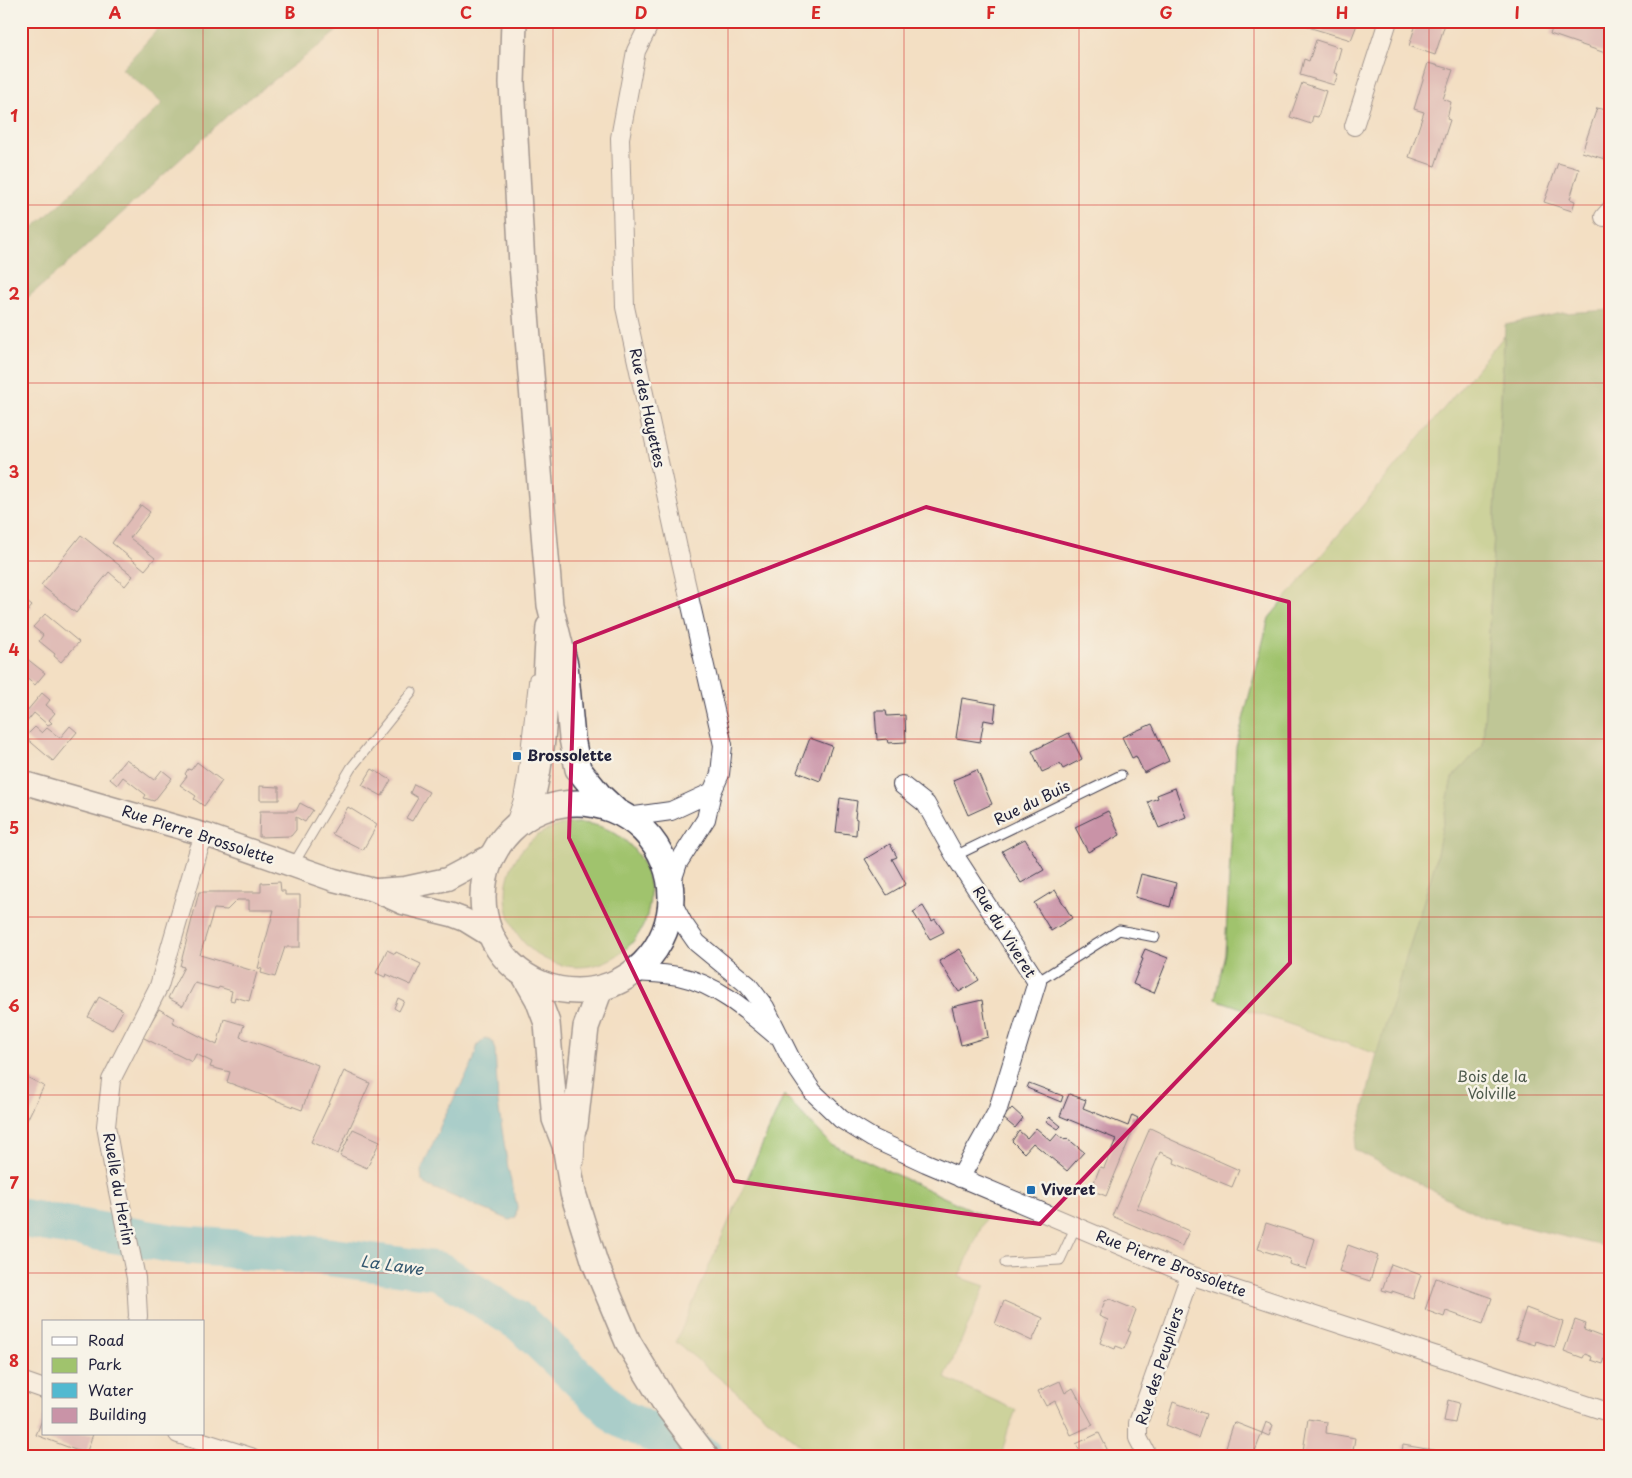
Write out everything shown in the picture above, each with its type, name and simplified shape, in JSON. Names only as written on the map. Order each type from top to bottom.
[{"type":"main road","points":[[514,21],[512,83],[522,265],[550,605],[544,724],[532,800],[526,817]]},
{"type":"main road","points":[[550,605],[565,665],[572,738],[578,769],[599,795],[644,830],[666,864],[671,893],[670,918],[665,933],[647,961],[635,972],[606,987],[581,992],[542,985],[525,976],[505,958],[491,936],[485,920],[483,895],[486,870],[492,855],[507,833],[526,817],[547,807],[570,802],[593,804],[621,814]]},
{"type":"main road","points":[[525,976],[538,999],[547,1023],[555,1120],[565,1145],[573,1193],[595,1263],[628,1342],[665,1403],[706,1457]]},
{"type":"main road","points":[[565,1145],[575,1125],[586,1027],[606,987]]},
{"type":"street","name":"Rue des Hayettes","points":[[651,21],[636,51],[620,138],[625,307],[679,553],[724,745],[720,774],[712,792],[706,819],[678,863],[671,893]]},
{"type":"street","points":[[1354,126],[1388,21]]},
{"type":"street","name":"Rue Pierre Brossolette","points":[[21,782],[206,835],[334,880],[374,890],[403,903],[452,915],[465,920],[491,936]]},
{"type":"street","name":"Rue du Viveret","points":[[902,785],[926,804],[956,856],[1037,982],[997,1112],[960,1178]]},
{"type":"street","points":[[621,814],[672,811],[712,792]]},
{"type":"street","name":"Ruelle du Herlin","points":[[137,1320],[136,1278],[122,1215],[106,1126],[111,1080],[160,986],[199,849],[206,835]]},
{"type":"street","name":"Rue Pierre Brossolette","points":[[374,890],[405,888],[447,880],[492,855]]},
{"type":"street","name":"Rue Pierre Brossolette","points":[[671,893],[683,923],[697,943],[748,985],[765,1007],[778,1037],[813,1092],[841,1119],[872,1138],[960,1178],[1190,1275],[1611,1413]]},
{"type":"street","name":"Rue Pierre Brossolette","points":[[635,972],[678,976],[710,987],[738,1003],[778,1037]]},
{"type":"street","name":"Rue des Peupliers","points":[[1148,1457],[1138,1438],[1138,1423],[1190,1275]]},
{"type":"street","points":[[21,1381],[42,1388]]},
{"type":"street","points":[[183,1436],[222,1453],[252,1457]]},
{"type":"lane","points":[[539,647],[550,605]]},
{"type":"lane","points":[[507,833],[518,801],[523,774],[536,665]]},
{"type":"lane","points":[[293,866],[351,768],[412,692]]},
{"type":"lane","name":"Rue du Buis","points":[[956,856],[1121,775]]},
{"type":"lane","points":[[1037,982],[1119,930],[1155,937]]},
{"type":"lane","points":[[573,1193],[579,1163],[580,1133],[594,1029],[606,987]]},
{"type":"lane","points":[[1005,1263],[1060,1260],[1076,1226]]},
{"type":"highlighted area","points":[[926,507],[1289,602],[1290,963],[1040,1224],[734,1181],[569,838],[575,643]]},
{"type":"green space","points":[[165,21],[349,21],[229,114],[64,267],[21,303],[21,238],[59,205],[163,103],[122,69]]},
{"type":"green space","name":"Bois de la Volville","points":[[1611,310],[1611,1248],[1483,1217],[1354,1149],[1377,1053],[1435,864],[1452,778],[1483,745],[1505,325],[1562,313]]},
{"type":"green space","points":[[1504,336],[1483,745],[1452,778],[1435,864],[1377,1054],[1215,999],[1225,953],[1236,747],[1269,618]]},
{"type":"green space","points":[[578,823],[605,829],[629,844],[644,868],[650,895],[644,922],[629,946],[605,961],[578,967],[551,961],[527,946],[512,922],[506,895],[512,868],[527,844],[551,829]]},
{"type":"green space","points":[[784,1095],[831,1144],[986,1217],[959,1277],[985,1286],[945,1378],[1016,1410],[1008,1430],[1001,1457],[814,1457],[676,1342]]},
{"type":"water","points":[[485,1038],[492,1040],[495,1050],[498,1103],[508,1168],[517,1206],[516,1217],[510,1220],[428,1186],[422,1181],[421,1171],[443,1120],[473,1062],[478,1044]]},
{"type":"building","points":[[1310,21],[1324,25],[1325,21],[1358,22],[1351,40],[1308,27]]},
{"type":"building","points":[[1417,21],[1446,21],[1435,55],[1409,46]]},
{"type":"building","points":[[1524,21],[1605,21],[1611,23],[1611,55],[1550,34],[1552,29],[1541,24],[1540,27]]},
{"type":"building","points":[[1316,40],[1341,48],[1334,73],[1338,74],[1334,85],[1300,75],[1304,59],[1309,61]]},
{"type":"building","points":[[1428,63],[1453,70],[1443,99],[1451,102],[1447,119],[1450,120],[1435,166],[1409,157],[1424,112],[1414,109]]},
{"type":"building","points":[[1302,83],[1326,91],[1318,117],[1313,116],[1311,124],[1290,117]]},
{"type":"building","points":[[1597,108],[1611,111],[1611,152],[1608,160],[1582,152]]},
{"type":"building","points":[[1558,163],[1579,169],[1570,199],[1575,201],[1572,211],[1544,202]]},
{"type":"building","points":[[141,505],[150,512],[130,538],[155,558],[145,570],[112,543]]},
{"type":"building","points":[[81,535],[133,576],[125,586],[109,572],[76,613],[41,585]]},
{"type":"building","points":[[27,602],[32,606],[21,619],[21,610]]},
{"type":"building","points":[[45,614],[79,642],[61,662],[54,656],[55,654],[39,641],[43,635],[33,627]]},
{"type":"building","points":[[21,654],[45,673],[35,685],[21,674]]},
{"type":"building","points":[[42,693],[50,700],[46,705],[55,713],[49,720],[52,723],[48,725],[34,713],[21,729],[21,718]]},
{"type":"building","points":[[962,698],[996,704],[994,722],[984,720],[980,742],[956,738]]},
{"type":"building","points":[[875,711],[886,711],[887,716],[905,715],[906,742],[888,743],[887,739],[877,740]]},
{"type":"building","points":[[1152,724],[1169,761],[1144,773],[1136,756],[1132,758],[1122,737]]},
{"type":"building","points":[[70,726],[77,732],[53,761],[25,737],[35,727],[42,733],[47,728],[60,738]]},
{"type":"building","points":[[1069,733],[1082,759],[1063,769],[1060,764],[1042,772],[1032,751]]},
{"type":"building","points":[[810,738],[832,746],[820,781],[797,772]]},
{"type":"building","points":[[126,759],[154,780],[162,770],[172,778],[154,801],[144,798],[146,795],[123,777],[117,785],[110,779]]},
{"type":"building","points":[[197,762],[222,781],[204,806],[194,799],[196,796],[180,785],[187,776],[185,774],[188,769],[191,770]]},
{"type":"building","points":[[372,769],[391,780],[382,796],[362,785]]},
{"type":"building","points":[[977,770],[992,804],[968,815],[953,780]]},
{"type":"building","points":[[414,784],[429,792],[412,821],[406,818],[418,798],[410,793]]},
{"type":"building","points":[[260,786],[279,787],[279,800],[260,800]]},
{"type":"building","points":[[1175,788],[1186,817],[1159,828],[1148,802],[1158,798],[1157,795]]},
{"type":"building","points":[[840,798],[857,801],[856,835],[836,832]]},
{"type":"building","points":[[300,803],[313,810],[305,822],[296,817],[296,830],[291,836],[259,837],[260,811],[296,811]]},
{"type":"building","points":[[348,807],[377,825],[363,850],[332,834]]},
{"type":"building","points":[[1108,811],[1120,835],[1088,852],[1075,827]]},
{"type":"building","points":[[1025,839],[1044,870],[1021,883],[1002,851]]},
{"type":"building","points":[[890,844],[897,857],[892,859],[906,884],[887,895],[865,859]]},
{"type":"building","points":[[1141,874],[1176,883],[1170,907],[1135,897]]},
{"type":"building","points":[[280,882],[281,891],[285,891],[285,895],[300,895],[300,947],[285,947],[275,977],[261,973],[262,969],[258,968],[274,910],[249,910],[249,900],[237,900],[227,910],[214,909],[200,955],[257,972],[249,1001],[235,997],[234,1001],[230,1000],[232,991],[195,983],[183,1006],[168,998],[184,967],[180,966],[199,892],[261,892],[261,883]]},
{"type":"building","points":[[1055,890],[1072,918],[1051,931],[1034,903]]},
{"type":"building","points":[[923,906],[932,921],[935,919],[944,932],[930,939],[913,912]]},
{"type":"building","points":[[960,949],[979,980],[959,992],[939,961]]},
{"type":"building","points":[[1145,949],[1168,958],[1154,993],[1133,984]]},
{"type":"building","points":[[387,950],[395,954],[396,952],[421,964],[411,985],[386,974],[385,977],[376,973]]},
{"type":"building","points":[[99,997],[123,1010],[112,1030],[88,1017]]},
{"type":"building","points":[[398,998],[404,1001],[399,1011],[394,1008]]},
{"type":"building","points":[[982,1000],[988,1037],[961,1045],[952,1007]]},
{"type":"building","points":[[159,1009],[174,1018],[172,1022],[217,1045],[224,1019],[244,1025],[240,1037],[318,1065],[302,1110],[227,1082],[230,1072],[210,1067],[212,1062],[196,1054],[192,1062],[142,1037]]},
{"type":"building","points":[[344,1071],[370,1083],[338,1154],[311,1142]]},
{"type":"building","points":[[21,1074],[44,1086],[21,1132]]},
{"type":"building","points":[[1029,1083],[1063,1096],[1061,1102],[1027,1088]]},
{"type":"building","points":[[1069,1094],[1086,1100],[1083,1108],[1128,1126],[1132,1115],[1138,1118],[1106,1196],[1091,1190],[1100,1167],[1104,1168],[1116,1139],[1060,1116]]},
{"type":"building","points":[[1012,1108],[1023,1118],[1015,1128],[1003,1118]]},
{"type":"building","points":[[1050,1117],[1061,1126],[1058,1129],[1046,1121]]},
{"type":"building","points":[[1036,1128],[1051,1141],[1057,1134],[1065,1140],[1067,1138],[1084,1152],[1067,1171],[1033,1143],[1024,1153],[1012,1141],[1019,1131],[1027,1138]]},
{"type":"building","points":[[1150,1128],[1165,1135],[1165,1137],[1239,1170],[1232,1187],[1174,1163],[1175,1159],[1160,1152],[1137,1208],[1189,1231],[1182,1246],[1112,1216]]},
{"type":"building","points":[[353,1129],[380,1141],[367,1168],[340,1156]]},
{"type":"building","points":[[1266,1223],[1315,1239],[1306,1269],[1289,1264],[1290,1259],[1258,1249]]},
{"type":"building","points":[[1348,1245],[1378,1256],[1370,1281],[1339,1271]]},
{"type":"building","points":[[1391,1264],[1421,1275],[1413,1298],[1392,1291],[1392,1293],[1382,1290]]},
{"type":"building","points":[[1436,1278],[1492,1298],[1483,1324],[1446,1311],[1444,1317],[1425,1310]]},
{"type":"building","points":[[1110,1299],[1136,1310],[1128,1331],[1131,1332],[1124,1349],[1116,1346],[1115,1349],[1100,1343],[1108,1320],[1099,1316],[1105,1301]]},
{"type":"building","points":[[1004,1301],[1043,1318],[1032,1341],[995,1324]]},
{"type":"building","points":[[1526,1308],[1563,1322],[1555,1347],[1536,1341],[1535,1345],[1516,1339]]},
{"type":"building","points":[[1575,1320],[1586,1324],[1584,1330],[1607,1339],[1611,1330],[1611,1353],[1607,1352],[1603,1364],[1591,1360],[1592,1357],[1585,1354],[1583,1358],[1564,1351]]},
{"type":"building","points":[[1060,1381],[1065,1393],[1073,1388],[1093,1425],[1071,1435],[1055,1401],[1046,1406],[1038,1391]]},
{"type":"building","points":[[1448,1400],[1459,1403],[1455,1423],[1444,1421]]},
{"type":"building","points":[[1173,1402],[1206,1414],[1198,1438],[1166,1425]]},
{"type":"building","points":[[1308,1419],[1327,1422],[1326,1433],[1355,1438],[1352,1457],[1302,1457]]},
{"type":"building","points":[[42,1420],[42,1436],[92,1436],[86,1454],[36,1435]]},
{"type":"building","points":[[1234,1422],[1262,1433],[1254,1454],[1238,1449],[1237,1454],[1225,1450]]},
{"type":"building","points":[[1266,1422],[1273,1425],[1269,1436],[1262,1433]]},
{"type":"building","points":[[1099,1433],[1111,1457],[1083,1457],[1076,1444]]},
{"type":"building","points":[[1403,1445],[1439,1451],[1440,1457],[1401,1457]]},
{"type":"waterway","name":"La Lawe","points":[[21,1218],[174,1244],[322,1256],[439,1271],[521,1323],[620,1418],[705,1457]]},
{"type":"place","name":"Brossolette","points":[[517,756]]},
{"type":"place","name":"Viveret","points":[[1031,1190]]}]
